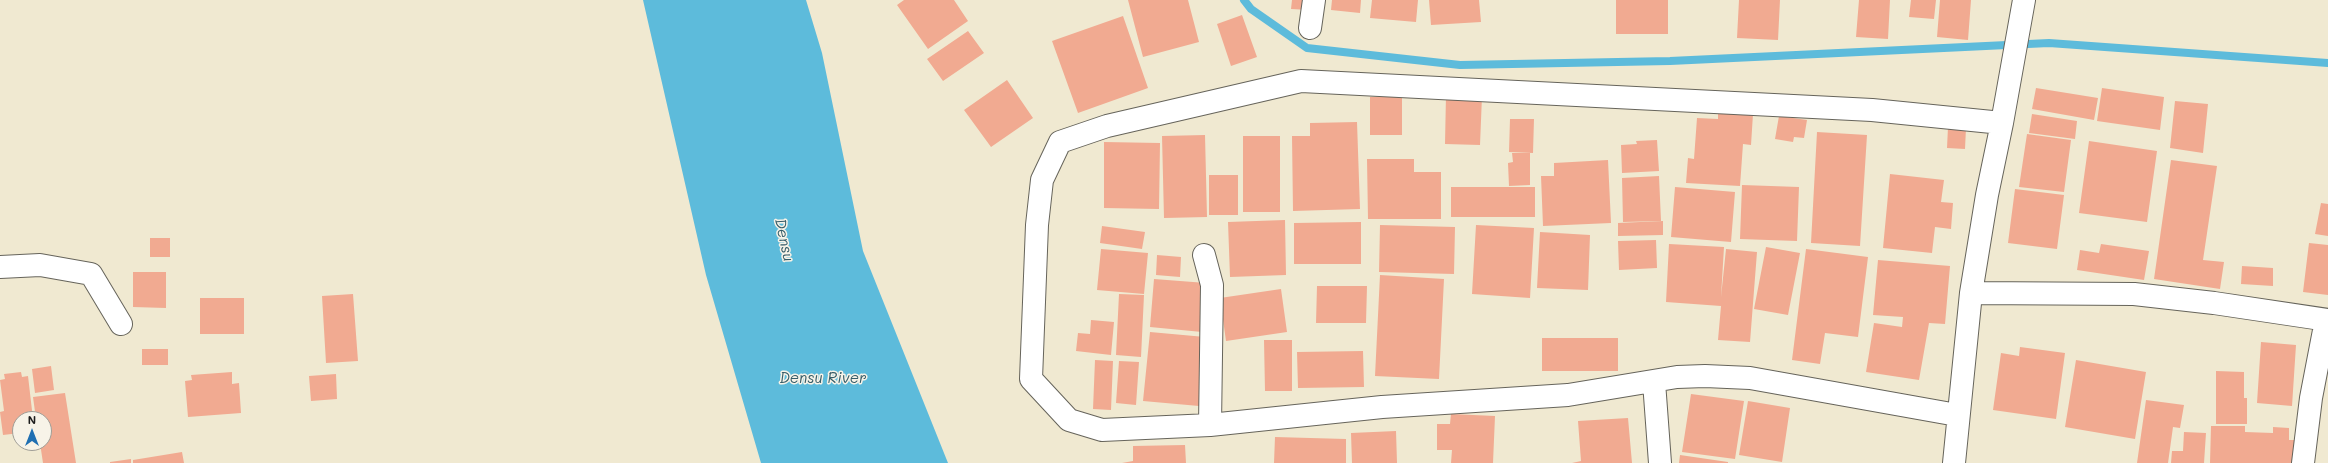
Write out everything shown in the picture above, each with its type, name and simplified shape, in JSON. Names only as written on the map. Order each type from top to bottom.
[{"type":"street","points":[[1310,28],[1314,0]]},
{"type":"street","points":[[1954,463],[1957,415],[1966,353],[1971,293],[1987,195],[2002,123],[2010,71],[2024,0]]},
{"type":"street","points":[[1957,415],[1750,378],[1698,376],[1677,377],[1568,395],[1382,407],[1210,425],[1102,430],[1069,420],[1031,380],[1036,225],[1042,180],[1060,142],[1107,126],[1301,81],[1872,110],[2002,123]]},
{"type":"street","points":[[1204,255],[1212,285],[1210,425]]},
{"type":"street","points":[[0,267],[40,265],[91,274],[121,324]]},
{"type":"street","points":[[1971,293],[2134,294],[2214,303],[2327,320],[2311,398],[2303,463]]},
{"type":"street","points":[[1654,382],[1660,463]]},
{"type":"water","name":"Densu River","points":[[643,0],[806,0],[822,53],[863,251],[948,463],[761,463],[706,275]]},
{"type":"building","points":[[904,0],[954,0],[968,21],[928,49],[897,5]]},
{"type":"building","points":[[1128,0],[1188,0],[1199,42],[1143,57]]},
{"type":"building","points":[[1292,0],[1310,0],[1309,10],[1291,9]]},
{"type":"building","points":[[1332,0],[1361,0],[1360,13],[1331,10]]},
{"type":"building","points":[[1372,0],[1418,0],[1416,22],[1370,18]]},
{"type":"building","points":[[1429,0],[1479,0],[1481,22],[1431,25]]},
{"type":"building","points":[[1616,0],[1668,0],[1668,34],[1616,34]]},
{"type":"building","points":[[1739,0],[1780,0],[1778,40],[1737,38]]},
{"type":"building","points":[[1859,0],[1890,0],[1888,39],[1856,37]]},
{"type":"building","points":[[1911,0],[1936,0],[1934,19],[1909,17]]},
{"type":"building","points":[[1940,0],[1971,0],[1968,40],[1937,37]]},
{"type":"building","points":[[1242,15],[1257,57],[1231,66],[1217,24]]},
{"type":"building","points":[[1123,16],[1148,88],[1078,113],[1052,41]]},
{"type":"building","points":[[968,31],[984,53],[943,81],[927,59]]},
{"type":"building","points":[[1007,80],[1033,118],[991,147],[964,110]]},
{"type":"building","points":[[2036,88],[2098,98],[2094,120],[2032,109]]},
{"type":"building","points":[[2102,88],[2164,97],[2160,130],[2097,121]]},
{"type":"building","points":[[1446,95],[1482,96],[1480,145],[1445,144]]},
{"type":"building","points":[[1370,97],[1402,97],[1402,135],[1370,135]]},
{"type":"building","points":[[2175,101],[2208,104],[2203,153],[2170,148]]},
{"type":"building","points":[[1718,112],[1753,114],[1751,145],[1743,144],[1740,186],[1686,183],[1688,158],[1694,159],[1697,118],[1718,119]]},
{"type":"building","points":[[2032,114],[2077,121],[2075,139],[2029,133]]},
{"type":"building","points":[[1779,116],[1807,120],[1804,138],[1794,137],[1793,142],[1775,139]]},
{"type":"building","points":[[1510,119],[1534,119],[1533,153],[1509,152]]},
{"type":"building","points":[[1357,122],[1360,209],[1293,211],[1292,136],[1310,136],[1310,123]]},
{"type":"building","points":[[1948,127],[1966,128],[1965,149],[1947,148]]},
{"type":"building","points":[[1817,132],[1867,135],[1860,246],[1811,243]]},
{"type":"building","points":[[2027,134],[2071,140],[2064,192],[2019,187]]},
{"type":"building","points":[[1205,135],[1207,217],[1164,218],[1162,136]]},
{"type":"building","points":[[1243,136],[1280,136],[1280,212],[1243,212]]},
{"type":"building","points":[[1657,140],[1659,171],[1622,173],[1621,145],[1637,144],[1636,141]]},
{"type":"building","points":[[2089,141],[2157,151],[2147,222],[2079,213]]},
{"type":"building","points":[[1104,142],[1160,143],[1159,209],[1104,208]]},
{"type":"building","points":[[1512,153],[1530,153],[1530,185],[1509,186],[1508,163],[1513,162]]},
{"type":"building","points":[[1367,159],[1414,159],[1414,172],[1441,172],[1441,219],[1368,219]]},
{"type":"building","points":[[1608,160],[1611,223],[1543,226],[1541,176],[1554,176],[1554,163]]},
{"type":"building","points":[[2171,160],[2217,166],[2203,260],[2224,262],[2220,289],[2154,279]]},
{"type":"building","points":[[1890,174],[1944,180],[1941,202],[1953,203],[1951,229],[1935,227],[1932,253],[1883,248]]},
{"type":"building","points":[[1209,175],[1238,175],[1238,215],[1209,215]]},
{"type":"building","points":[[1659,176],[1661,221],[1623,222],[1622,178]]},
{"type":"building","points":[[1742,185],[1799,187],[1797,241],[1740,239]]},
{"type":"building","points":[[1451,187],[1535,187],[1535,217],[1451,217]]},
{"type":"building","points":[[1675,187],[1735,192],[1731,242],[1671,237]]},
{"type":"building","points":[[2015,189],[2064,195],[2057,249],[2008,243]]},
{"type":"building","points":[[2321,203],[2328,204],[2328,236],[2315,234]]},
{"type":"building","points":[[1285,220],[1286,275],[1230,277],[1228,222]]},
{"type":"building","points":[[1663,221],[1663,235],[1618,236],[1618,223]]},
{"type":"building","points":[[1361,222],[1361,264],[1294,264],[1294,223]]},
{"type":"building","points":[[1380,225],[1455,227],[1454,274],[1379,272]]},
{"type":"building","points":[[1476,225],[1534,228],[1530,298],[1472,294]]},
{"type":"building","points":[[1102,226],[1145,232],[1142,249],[1100,243]]},
{"type":"building","points":[[1540,232],[1590,235],[1588,290],[1537,288]]},
{"type":"building","points":[[150,238],[170,238],[170,257],[150,257]]},
{"type":"building","points":[[1656,240],[1657,268],[1619,270],[1618,241]]},
{"type":"building","points":[[2309,243],[2328,245],[2328,295],[2303,292]]},
{"type":"building","points":[[1669,244],[1724,247],[1721,297],[1726,249],[1757,252],[1750,342],[1718,340],[1721,306],[1666,302]]},
{"type":"building","points":[[2101,244],[2149,251],[2144,280],[2077,270],[2080,250],[2099,253]]},
{"type":"building","points":[[1766,247],[1800,253],[1788,315],[1754,309]]},
{"type":"building","points":[[1101,249],[1148,253],[1144,294],[1097,290]]},
{"type":"building","points":[[1806,249],[1868,257],[1858,337],[1825,333],[1820,364],[1792,360]]},
{"type":"building","points":[[1157,255],[1181,257],[1180,277],[1156,275]]},
{"type":"building","points":[[1878,260],[1950,266],[1945,324],[1929,323],[1919,380],[1866,372],[1874,323],[1902,327],[1903,317],[1873,315]]},
{"type":"building","points":[[2242,266],[2273,268],[2273,286],[2241,284]]},
{"type":"building","points":[[133,272],[166,272],[166,308],[133,307]]},
{"type":"building","points":[[1380,275],[1444,279],[1439,379],[1375,376]]},
{"type":"building","points":[[1154,279],[1206,283],[1202,332],[1150,327]]},
{"type":"building","points":[[1317,286],[1367,286],[1366,323],[1316,323]]},
{"type":"building","points":[[1281,289],[1287,332],[1226,341],[1220,298]]},
{"type":"building","points":[[353,294],[358,361],[326,363],[322,296]]},
{"type":"building","points":[[1119,294],[1144,295],[1141,357],[1116,355]]},
{"type":"building","points":[[200,298],[244,298],[244,334],[200,334]]},
{"type":"building","points":[[1091,320],[1114,322],[1111,355],[1076,351],[1078,333],[1090,334]]},
{"type":"building","points":[[1150,332],[1205,337],[1199,406],[1143,401]]},
{"type":"building","points":[[1542,338],[1618,338],[1618,371],[1542,371]]},
{"type":"building","points":[[1264,340],[1292,340],[1292,391],[1265,391]]},
{"type":"building","points":[[2261,342],[2296,345],[2292,406],[2257,403]]},
{"type":"building","points":[[2020,347],[2065,353],[2056,419],[1993,410],[2001,353],[2019,356]]},
{"type":"building","points":[[142,349],[168,349],[168,365],[142,365]]},
{"type":"building","points":[[1363,351],[1364,387],[1298,388],[1297,352]]},
{"type":"building","points":[[1095,360],[1113,361],[1111,410],[1093,409]]},
{"type":"building","points":[[2076,360],[2146,372],[2135,439],[2065,427]]},
{"type":"building","points":[[1119,361],[1139,362],[1136,405],[1116,403]]},
{"type":"building","points":[[51,366],[54,390],[35,393],[32,369]]},
{"type":"building","points":[[2216,371],[2244,372],[2244,398],[2247,398],[2247,424],[2216,424]]},
{"type":"building","points":[[21,372],[22,377],[28,376],[32,411],[12,411],[12,434],[3,435],[0,412],[4,411],[0,380],[5,379],[4,374]]},
{"type":"building","points":[[232,372],[232,384],[239,383],[241,413],[188,417],[185,381],[192,380],[191,375]]},
{"type":"building","points":[[336,374],[337,399],[311,401],[309,376]]},
{"type":"building","points":[[65,393],[76,463],[43,463],[41,451],[52,451],[52,411],[35,411],[33,397]]},
{"type":"building","points":[[1691,394],[1744,401],[1735,459],[1682,452]]},
{"type":"building","points":[[2146,400],[2184,405],[2180,428],[2173,427],[2168,463],[2137,463]]},
{"type":"building","points":[[1748,401],[1790,408],[1782,462],[1739,455]]},
{"type":"building","points":[[1451,414],[1495,416],[1493,463],[1451,463],[1452,450],[1437,450],[1437,424],[1450,424]]},
{"type":"building","points":[[1628,418],[1632,463],[1572,463],[1581,461],[1578,421]]},
{"type":"building","points":[[2211,426],[2245,426],[2245,432],[2273,433],[2273,427],[2289,428],[2289,440],[2294,440],[2294,463],[2210,463]]},
{"type":"building","points":[[1396,431],[1397,463],[1352,463],[1351,433]]},
{"type":"building","points":[[2184,432],[2206,433],[2204,463],[2171,463],[2172,451],[2183,451]]},
{"type":"building","points":[[1275,437],[1346,439],[1346,463],[1274,463]]},
{"type":"building","points":[[1185,445],[1186,463],[1122,463],[1133,461],[1133,446]]},
{"type":"building","points":[[182,452],[184,463],[133,463],[133,460]]},
{"type":"building","points":[[1680,455],[1728,462],[1728,463],[1679,463]]},
{"type":"building","points":[[131,459],[131,463],[110,463],[110,462]]},
{"type":"waterway","points":[[1244,0],[1251,9],[1307,48],[1460,65],[1670,61],[2049,43],[2328,63]]},
{"type":"water label","name":"Densu","points":[[784,240]]}]
